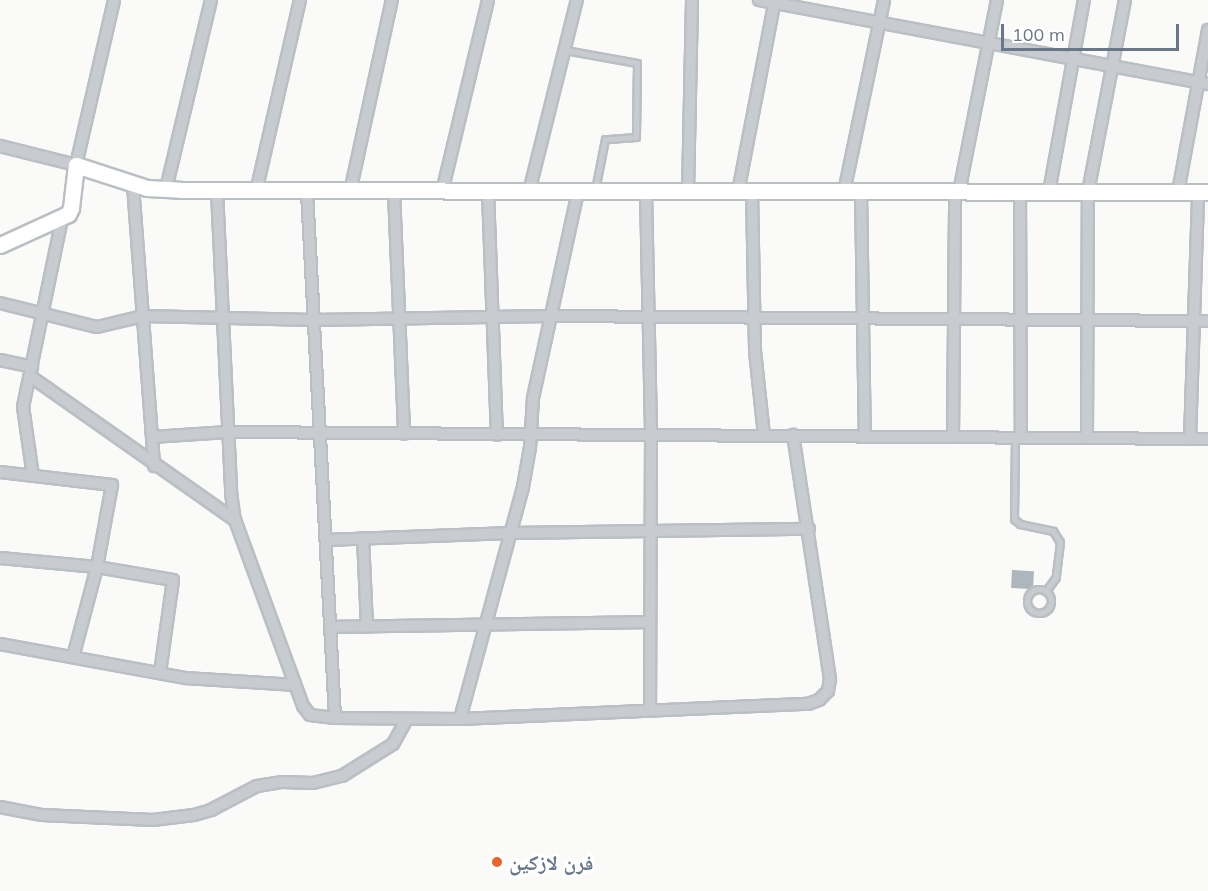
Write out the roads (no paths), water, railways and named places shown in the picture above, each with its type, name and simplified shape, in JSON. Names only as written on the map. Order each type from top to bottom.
[{"type":"street","points":[[33,476],[23,407],[62,219],[71,208],[76,165],[114,0]]},
{"type":"street","points":[[166,189],[211,0]]},
{"type":"street","points":[[256,192],[300,0]]},
{"type":"street","points":[[350,192],[392,0]]},
{"type":"street","points":[[442,192],[488,0]]},
{"type":"street","points":[[529,192],[577,0]]},
{"type":"street","points":[[688,192],[692,0]]},
{"type":"street","points":[[759,0],[1203,83]]},
{"type":"street","points":[[844,192],[884,0]]},
{"type":"street","points":[[953,437],[957,192],[997,0]]},
{"type":"street","points":[[1049,192],[1084,0]]},
{"type":"street","points":[[1087,438],[1088,192],[1125,0]]},
{"type":"street","points":[[764,435],[745,192],[774,2]]},
{"type":"street","points":[[1178,192],[1203,83],[1208,30]]},
{"type":"street","points":[[0,146],[76,165],[133,185],[217,191],[1203,192],[1194,321],[1190,439]]},
{"type":"street","points":[[133,185],[154,466]]},
{"type":"street","points":[[217,191],[234,520],[295,685],[310,715],[335,718],[460,718],[808,704],[824,696],[830,679],[793,435]]},
{"type":"street","points":[[307,192],[335,718]]},
{"type":"street","points":[[394,192],[404,434]]},
{"type":"street","points":[[488,192],[497,435]]},
{"type":"street","points":[[460,718],[487,626],[523,487],[533,398],[578,192]]},
{"type":"street","points":[[646,192],[651,436],[650,710]]},
{"type":"street","points":[[861,192],[865,436]]},
{"type":"street","points":[[1018,437],[1020,192]]},
{"type":"street","points":[[0,244],[62,219]]},
{"type":"street","points":[[0,303],[97,327],[143,316],[314,320],[649,316],[1208,321]]},
{"type":"street","points":[[0,360],[31,371],[154,466],[234,520]]},
{"type":"street","points":[[152,437],[228,432],[320,432],[530,436],[793,435],[1208,439]]},
{"type":"street","points":[[0,472],[112,485],[97,567],[73,657]]},
{"type":"street","points":[[326,540],[511,533],[809,529]]},
{"type":"street","points":[[363,538],[367,627]]},
{"type":"street","points":[[0,558],[97,567],[173,580],[160,673]]},
{"type":"street","points":[[330,627],[650,622]]},
{"type":"street","points":[[1,646],[227,682],[295,685]]},
{"type":"street","points":[[0,807],[42,815],[153,820],[194,815],[212,810],[257,786],[283,782],[313,783],[342,776],[393,744],[407,719]]},
{"type":"lane","points":[[565,50],[637,63],[636,137],[605,139],[595,192]]},
{"type":"lane","points":[[1018,437],[1014,519],[1020,524],[1053,531],[1060,542],[1056,577],[1046,591]]},
{"type":"lane","points":[[1037,589],[1046,591],[1051,599],[1049,609],[1041,614],[1031,611],[1027,603],[1029,594],[1037,589]]},
{"type":"place","name":"فرن لازكين","points":[[497,862]]}]
